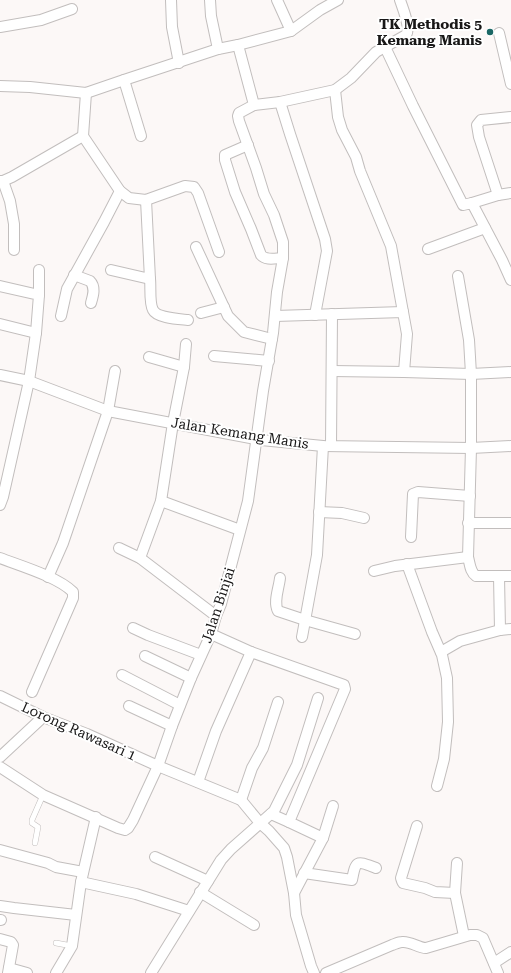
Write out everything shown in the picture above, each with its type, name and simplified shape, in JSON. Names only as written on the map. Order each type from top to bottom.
[{"type":"street","points":[[171,0],[172,27],[179,62]]},
{"type":"street","points":[[210,0],[211,16],[218,49]]},
{"type":"street","points":[[277,0],[291,31]]},
{"type":"street","points":[[0,86],[30,87],[86,93],[218,49],[291,31],[322,4],[338,0]]},
{"type":"street","points":[[238,45],[254,105],[280,102],[335,90],[351,78],[376,52],[406,35],[408,32],[400,0]]},
{"type":"street","points":[[0,27],[41,20],[72,9]]},
{"type":"street","points":[[499,33],[511,84]]},
{"type":"street","points":[[385,47],[463,205],[498,195],[511,193]]},
{"type":"street","points":[[124,80],[141,136]]},
{"type":"street","points":[[335,90],[338,117],[342,130],[356,157],[391,246],[407,334],[404,372]]},
{"type":"street","points":[[86,93],[83,136],[120,191],[129,198],[146,200],[185,186],[194,187],[198,193],[219,252]]},
{"type":"street","points":[[280,102],[325,239],[327,251],[315,315]]},
{"type":"street","name":"Jalan Binjai","points":[[96,817],[125,830],[133,820],[158,766],[191,678],[212,634],[248,501],[262,391],[269,361],[277,292],[283,258],[283,242],[274,215],[264,194],[238,116],[239,113],[254,105]]},
{"type":"street","points":[[498,195],[479,137],[477,125],[481,120],[511,118]]},
{"type":"street","points":[[14,250],[14,224],[10,201],[2,181],[83,136]]},
{"type":"street","points":[[248,145],[225,155],[225,160],[235,192],[261,255],[266,259],[283,258]]},
{"type":"street","points":[[61,316],[67,289],[120,191]]},
{"type":"street","points":[[146,200],[151,303],[153,311],[159,315],[188,320]]},
{"type":"street","points":[[472,203],[485,228],[506,259],[511,280]]},
{"type":"street","points":[[428,249],[485,228]]},
{"type":"street","points":[[196,247],[228,316],[244,332],[272,339]]},
{"type":"street","points":[[0,505],[29,381],[36,333],[39,270]]},
{"type":"street","points":[[111,270],[150,279]]},
{"type":"street","points":[[74,275],[92,283],[93,293],[90,303]]},
{"type":"street","points":[[458,276],[469,340],[471,374],[471,448],[468,557],[472,571],[476,576],[511,576]]},
{"type":"street","points":[[0,286],[39,295]]},
{"type":"street","points":[[201,314],[224,307]]},
{"type":"street","points":[[275,316],[403,312]]},
{"type":"street","points":[[302,637],[317,554],[319,512],[327,446],[332,371],[332,314]]},
{"type":"street","points":[[0,324],[36,333]]},
{"type":"street","points":[[140,558],[161,501],[173,423],[184,367],[186,344]]},
{"type":"street","points":[[214,356],[269,361]]},
{"type":"street","points":[[149,357],[184,367]]},
{"type":"street","points":[[48,577],[63,543],[108,411],[115,371]]},
{"type":"street","points":[[332,371],[471,374],[511,372]]},
{"type":"street","name":"Jalan Kemang Manis","points":[[0,375],[29,381],[108,411],[257,439],[327,446],[471,448],[511,446]]},
{"type":"street","points":[[412,538],[413,494],[418,492],[470,496]]},
{"type":"street","points":[[161,501],[240,530]]},
{"type":"street","points":[[319,512],[342,513],[364,518]]},
{"type":"street","points":[[468,523],[511,523]]},
{"type":"street","points":[[119,548],[140,558],[216,616]]},
{"type":"street","points":[[374,571],[407,564],[468,557]]},
{"type":"street","points":[[0,558],[48,577],[68,587],[73,592],[73,598],[32,692]]},
{"type":"street","points":[[407,564],[441,652],[447,678],[448,722],[444,759],[437,786]]},
{"type":"street","points":[[499,576],[500,630]]},
{"type":"street","points":[[280,578],[277,608],[281,612],[355,634]]},
{"type":"street","points":[[133,628],[201,655]]},
{"type":"street","points":[[441,652],[460,641],[500,630],[511,630]]},
{"type":"street","points":[[212,634],[251,652],[344,685],[345,689],[289,822]]},
{"type":"street","points":[[198,782],[216,731],[251,652]]},
{"type":"street","points":[[145,656],[191,678]]},
{"type":"street","points":[[122,675],[180,704]]},
{"type":"street","name":"Lorong Rawasari 1","points":[[0,696],[44,717],[241,800]]},
{"type":"street","points":[[151,973],[221,860],[230,849],[274,811],[297,766],[318,698]]},
{"type":"street","points":[[278,702],[263,748],[252,768],[241,800],[284,848],[294,893],[296,915],[314,973]]},
{"type":"street","points":[[129,706],[172,726]]},
{"type":"street","points":[[0,758],[44,717]]},
{"type":"street","points":[[0,767],[43,795],[96,817],[82,877],[72,946],[56,973]]},
{"type":"street","points":[[294,893],[323,838],[333,806]]},
{"type":"street","points":[[271,814],[323,838]]},
{"type":"street","points":[[417,826],[401,878],[403,883],[435,892],[455,893]]},
{"type":"street","points":[[0,850],[48,863],[82,877],[189,911]]},
{"type":"street","points":[[155,857],[208,881]]},
{"type":"street","points":[[304,873],[352,880],[357,863],[360,862],[376,868]]},
{"type":"street","points":[[457,863],[455,893],[464,936]]},
{"type":"street","points":[[200,892],[254,925]]},
{"type":"street","points":[[0,906],[76,915]]},
{"type":"street","points":[[326,973],[401,942],[407,942],[421,948],[426,948],[470,935],[477,935],[483,938],[498,973]]},
{"type":"street","points":[[0,939],[11,942],[13,945],[9,970],[27,973]]},
{"type":"street","points":[[494,963],[511,952]]},
{"type":"lane","points":[[35,843],[38,827],[32,823],[32,820],[43,795]]},
{"type":"lane","points":[[56,943],[72,946]]},
{"type":"place","name":"TK Methodis 5 Kemang Manis","points":[[490,32]]}]
